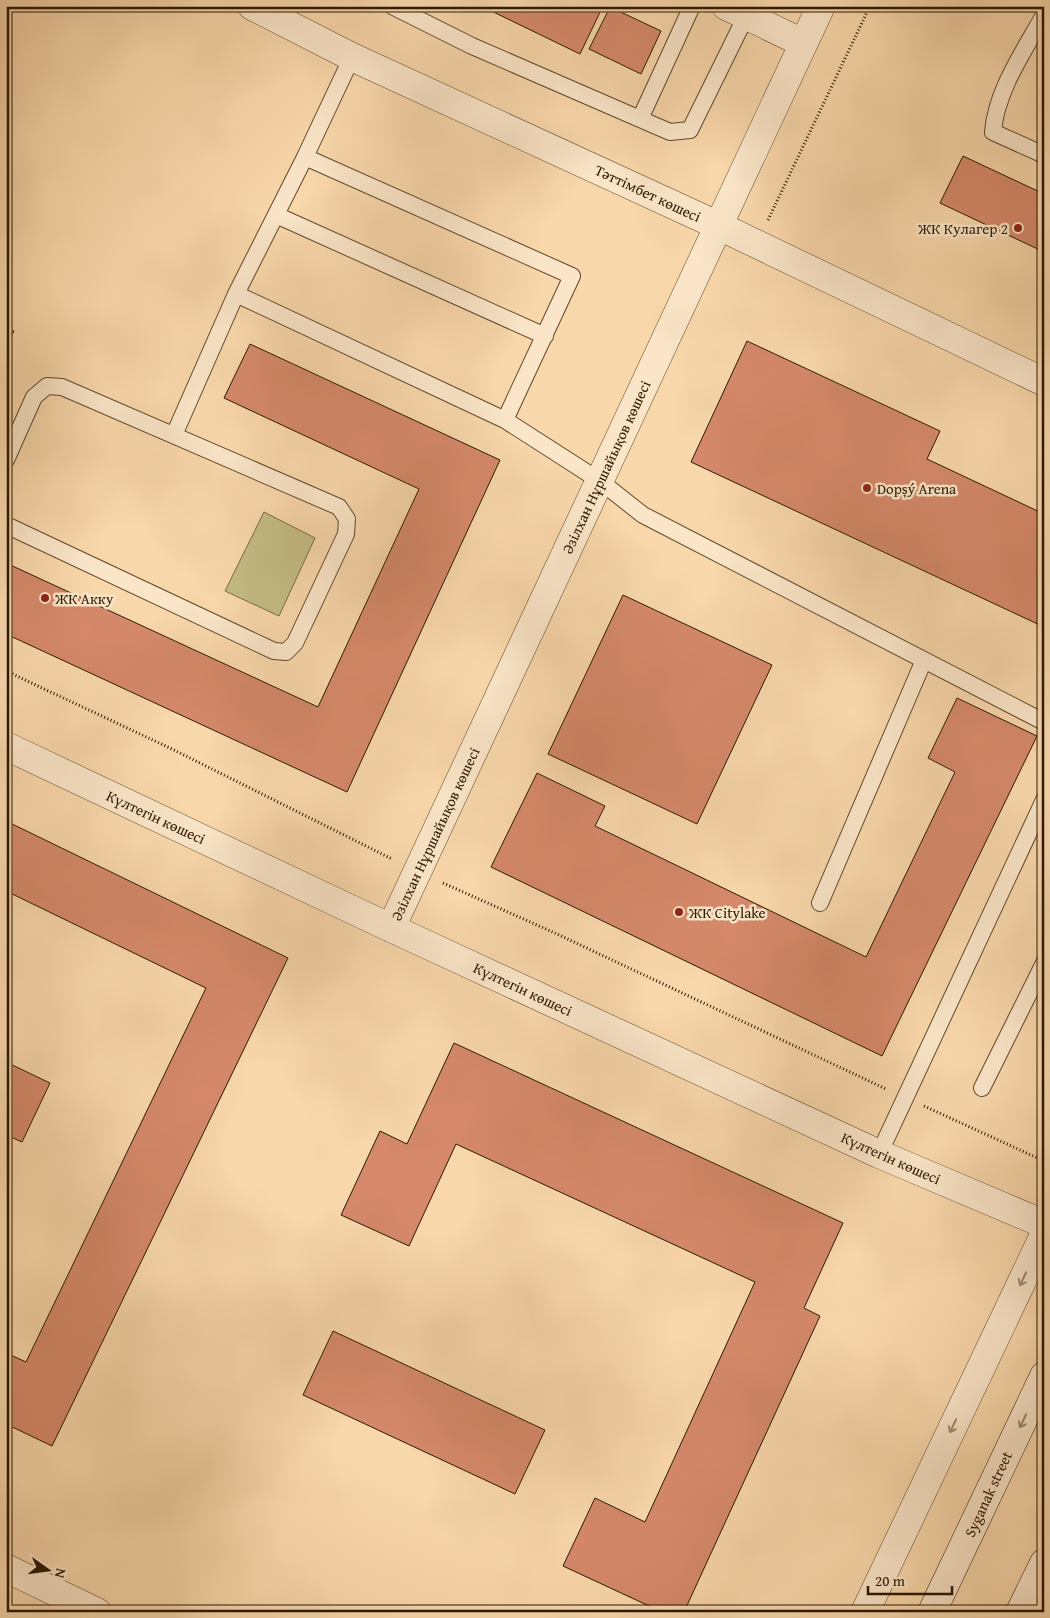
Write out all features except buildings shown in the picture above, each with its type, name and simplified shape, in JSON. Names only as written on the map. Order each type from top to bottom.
[{"type":"street","name":"Тәттімбет көшесі","points":[[252,6],[352,57],[717,225],[1044,382]]},
{"type":"street","name":"Әзілхан Нұршайықов көшесі","points":[[391,928],[600,481],[717,225],[821,6]]},
{"type":"street","points":[[736,11],[803,42]]},
{"type":"street","name":"Күлтегін көшесі","points":[[6,746],[391,928],[879,1154],[1044,1224]]},
{"type":"street","points":[[865,1612],[1044,1235]]},
{"type":"street","name":"Syganak street","points":[[932,1612],[1044,1376]]},
{"type":"street","points":[[1020,1612],[1044,1562]]},
{"type":"street","points":[[6,1568],[60,1604],[97,1612]]},
{"type":"lane","points":[[392,6],[472,46],[591,96],[670,132],[690,130],[736,11]]},
{"type":"lane","points":[[640,119],[692,6]]},
{"type":"lane","points":[[1044,15],[1000,96],[994,117],[994,132],[1044,156]]},
{"type":"lane","points":[[174,435],[236,294],[305,157],[352,57]]},
{"type":"lane","points":[[305,157],[572,276],[505,420]]},
{"type":"lane","points":[[276,215],[544,336]]},
{"type":"lane","points":[[236,294],[505,420],[600,481],[643,515],[1044,722]]},
{"type":"lane","points":[[6,460],[34,398],[47,386],[62,387],[339,507],[347,519],[346,534],[295,643],[286,652],[274,651],[6,524]]},
{"type":"lane","points":[[820,903],[924,660]]},
{"type":"lane","points":[[879,1154],[1044,800]]},
{"type":"lane","points":[[982,1088],[1044,964]]},
{"type":"path","points":[[756,244],[870,6]]},
{"type":"path","points":[[6,671],[174,750],[418,872],[557,934],[905,1098],[1044,1161]]},
{"type":"shaded area","points":[[264,512],[315,538],[279,616],[225,591]]},
{"type":"place","name":"ЖК Кулагер 2","points":[[1018,228]]},
{"type":"place","name":"Dopșý Arena","points":[[867,488]]},
{"type":"place","name":"ЖК Акку","points":[[45,598]]},
{"type":"place","name":"ЖК Citylake","points":[[679,912]]}]
